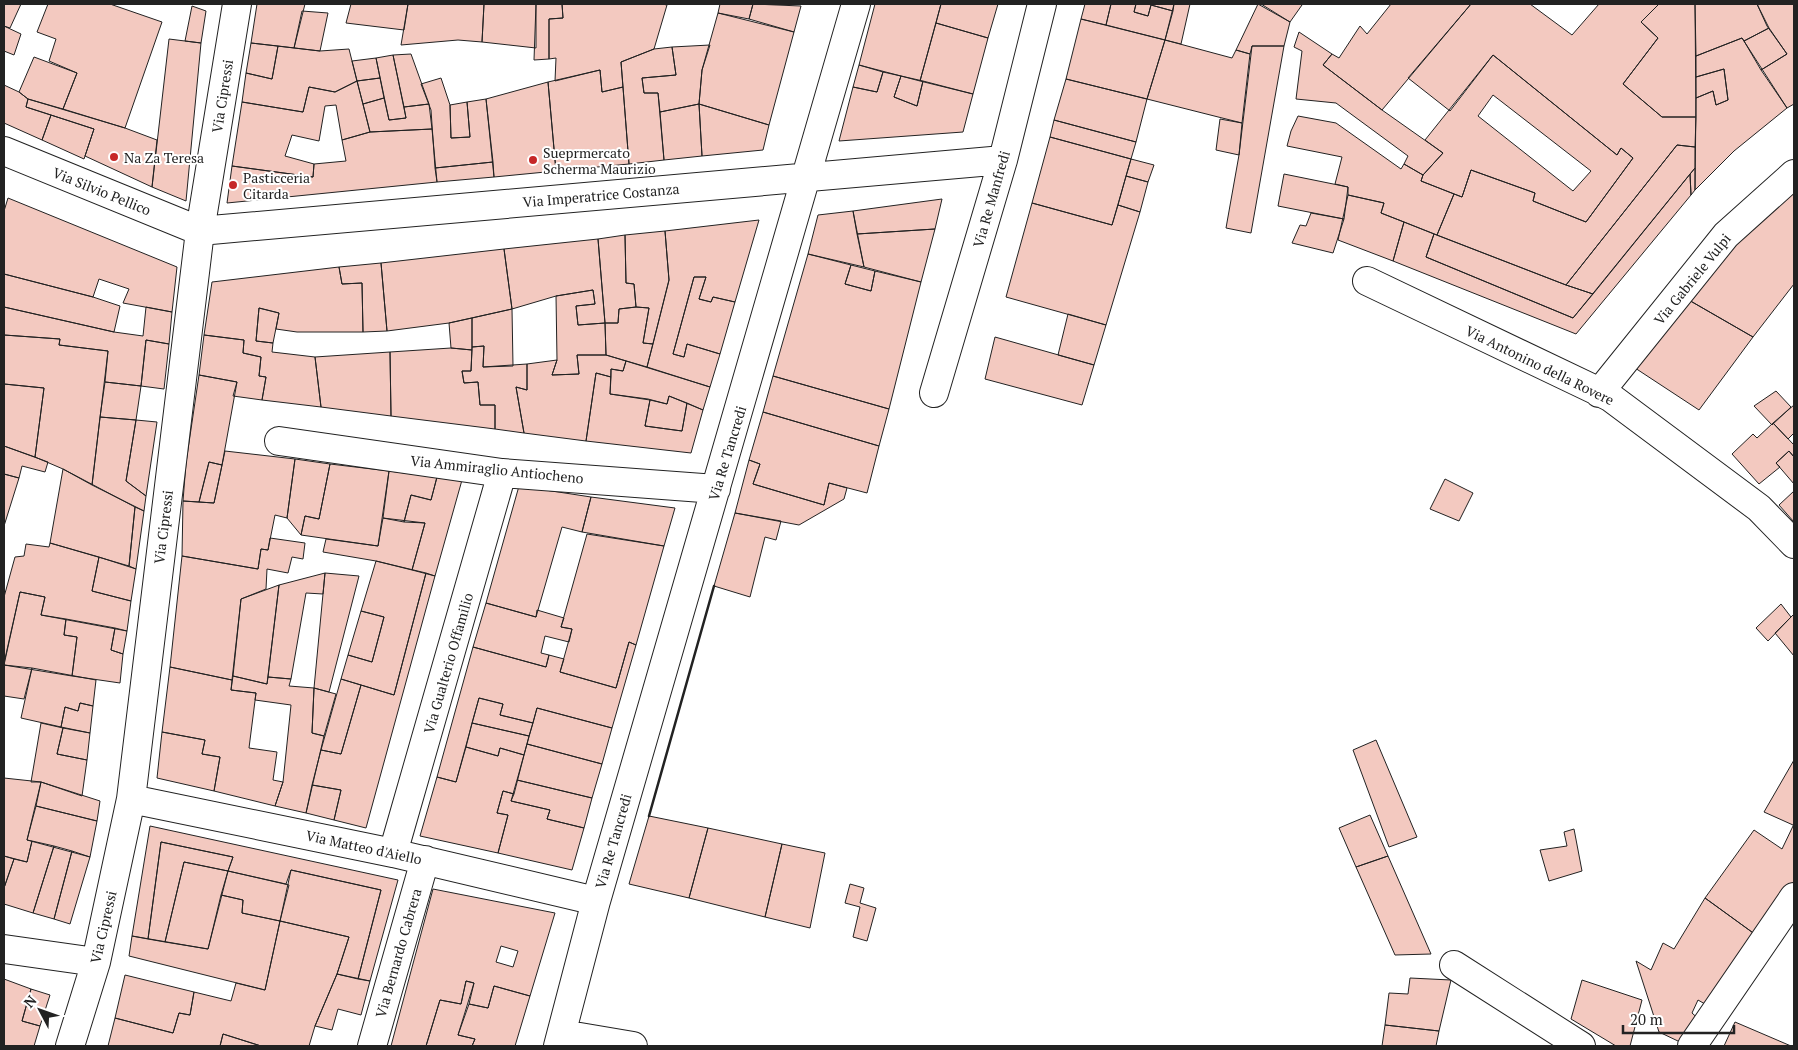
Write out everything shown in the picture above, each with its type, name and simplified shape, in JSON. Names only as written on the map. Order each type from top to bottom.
[{"type":"street","name":"Via Cipressi","points":[[70,1046],[96,962],[131,799],[200,230],[237,4]]},
{"type":"street","name":"Via Re Tancredi","points":[[560,1040],[596,901],[856,4]]},
{"type":"street","name":"Via Re Manfredi","points":[[934,393],[1003,160],[1042,4]]},
{"type":"street","name":"Via Silvio Pellico","points":[[4,151],[200,230]]},
{"type":"street","name":"Via Imperatrice Costanza","points":[[200,230],[1003,160]]},
{"type":"street","name":"Via Gabriele Vulpi","points":[[1600,393],[1726,235],[1794,174]]},
{"type":"street","name":"Via Antonino della Rovere","points":[[1367,281],[1610,397],[1759,508],[1794,544]]},
{"type":"street","name":"Via Ammiraglio Antiocheno","points":[[279,442],[502,473],[716,489]]},
{"type":"street","name":"Via Gualterio Offamilio","points":[[393,853],[502,473]]},
{"type":"street","name":"Via Matteo d'Aiello","points":[[131,799],[425,860],[596,901]]},
{"type":"street","name":"Via Bernardo Cabrera","points":[[372,1046],[425,860]]},
{"type":"street","points":[[1692,1046],[1794,897]]},
{"type":"street","points":[[4,949],[96,962]]},
{"type":"street","points":[[1454,965],[1581,1046]]},
{"type":"street","points":[[560,1040],[633,1046]]},
{"type":"building","points":[[4,4],[21,4],[10,28],[4,26]]},
{"type":"building","points":[[48,4],[110,4],[162,22],[125,128],[63,109],[77,73],[49,61],[56,39],[37,32]]},
{"type":"building","points":[[257,4],[305,4],[294,48],[251,43]]},
{"type":"building","points":[[351,4],[408,4],[404,30],[346,23]]},
{"type":"building","points":[[408,4],[484,4],[482,42],[458,40],[401,45]]},
{"type":"building","points":[[484,4],[536,4],[536,48],[482,42]]},
{"type":"building","points":[[536,4],[562,4],[563,18],[549,19],[549,59],[534,60]]},
{"type":"building","points":[[562,4],[667,5],[654,49],[621,62],[623,87],[602,92],[600,70],[555,81],[556,58],[549,59],[549,19],[563,18]]},
{"type":"building","points":[[720,4],[753,4],[749,19],[718,13]]},
{"type":"building","points":[[753,4],[801,6],[794,32],[749,19]]},
{"type":"building","points":[[875,4],[941,4],[920,81],[859,65]]},
{"type":"building","points":[[941,4],[998,4],[988,38],[936,23]]},
{"type":"building","points":[[1085,4],[1111,4],[1106,25],[1081,19]]},
{"type":"building","points":[[1111,4],[1136,4],[1134,12],[1148,16],[1151,5],[1173,11],[1165,40],[1106,25]]},
{"type":"building","points":[[1136,4],[1174,4],[1173,11],[1151,5],[1148,16],[1134,12]]},
{"type":"building","points":[[1174,4],[1190,4],[1181,44],[1165,40]]},
{"type":"building","points":[[1258,4],[1290,22],[1284,46],[1252,46],[1250,54],[1236,50]]},
{"type":"building","points":[[1261,4],[1300,4],[1302,5],[1290,22]]},
{"type":"building","points":[[1391,4],[1471,4],[1382,110],[1323,65],[1332,54],[1339,58],[1360,26],[1367,34]]},
{"type":"building","points":[[1471,4],[1530,4],[1572,35],[1599,4],[1659,4],[1641,22],[1658,38],[1623,84],[1662,117],[1696,117],[1695,147],[1677,145],[1566,285],[1437,235],[1454,194],[1462,197],[1471,170],[1535,193],[1533,201],[1586,222],[1633,158],[1621,148],[1617,155],[1493,55],[1450,111],[1408,78]]},
{"type":"building","points":[[1659,4],[1695,4],[1696,117],[1662,117],[1623,84],[1658,38],[1641,22]]},
{"type":"building","points":[[1695,4],[1757,4],[1769,28],[1744,41],[1742,38],[1696,56]]},
{"type":"building","points":[[1757,4],[1794,4],[1794,104],[1787,108],[1761,70],[1787,54],[1767,26]]},
{"type":"building","points":[[192,6],[206,11],[201,43],[185,41]]},
{"type":"building","points":[[302,11],[328,13],[320,51],[294,48]]},
{"type":"building","points":[[718,13],[794,32],[769,125],[699,104],[702,70]]},
{"type":"building","points":[[1081,19],[1165,40],[1147,99],[1066,79]]},
{"type":"building","points":[[936,23],[988,38],[973,94],[920,81]]},
{"type":"building","points":[[4,26],[21,34],[14,55],[4,51]]},
{"type":"building","points":[[1769,28],[1787,54],[1761,70],[1744,41]]},
{"type":"building","points":[[1299,32],[1332,54],[1323,65],[1443,153],[1423,175],[1404,164],[1408,156],[1336,103],[1296,99],[1302,51],[1294,47]]},
{"type":"building","points":[[1742,38],[1787,108],[1734,151],[1695,190],[1696,98],[1713,91],[1716,105],[1728,100],[1724,69],[1696,77],[1696,56]]},
{"type":"building","points":[[169,39],[201,43],[186,201],[152,187]]},
{"type":"building","points":[[1165,40],[1232,58],[1236,50],[1250,54],[1242,123],[1147,99]]},
{"type":"building","points":[[251,43],[278,46],[272,79],[246,73]]},
{"type":"building","points":[[710,45],[702,70],[699,104],[660,112],[658,93],[644,93],[642,78],[676,75],[672,47]]},
{"type":"building","points":[[278,46],[320,51],[349,49],[357,81],[335,92],[309,87],[303,112],[242,102],[246,73],[272,79]]},
{"type":"building","points":[[1252,46],[1284,46],[1251,233],[1226,228],[1239,155]]},
{"type":"building","points":[[672,47],[676,75],[642,78],[644,93],[658,93],[664,160],[629,164],[621,62],[654,49]]},
{"type":"building","points":[[411,54],[429,104],[404,107],[393,55]]},
{"type":"building","points":[[393,55],[406,118],[389,120],[376,58]]},
{"type":"building","points":[[1493,55],[1617,155],[1621,148],[1633,158],[1586,222],[1533,201],[1535,193],[1471,170],[1462,197],[1421,181],[1423,175],[1443,153],[1425,140]],"holes":[[[1493,95],[1591,171],[1573,191],[1478,116]]]},
{"type":"building","points":[[34,57],[77,73],[63,109],[28,99],[19,92]]},
{"type":"building","points":[[376,58],[380,78],[357,81],[352,61]]},
{"type":"building","points":[[859,65],[883,72],[877,92],[853,87]]},
{"type":"building","points":[[1724,69],[1728,100],[1716,105],[1713,91],[1696,98],[1696,77]]},
{"type":"building","points":[[600,70],[602,92],[623,87],[629,164],[556,171],[548,82]]},
{"type":"building","points":[[883,72],[901,76],[894,97],[917,106],[923,81],[973,94],[963,132],[839,141],[853,87],[877,92]]},
{"type":"building","points":[[901,76],[923,81],[917,106],[894,97]]},
{"type":"building","points":[[380,78],[384,98],[363,104],[357,81]]},
{"type":"building","points":[[441,78],[450,105],[451,138],[470,137],[467,102],[486,99],[493,162],[435,168],[431,110],[421,84]]},
{"type":"building","points":[[1066,79],[1147,99],[1136,142],[1054,120]]},
{"type":"building","points":[[357,81],[370,132],[342,140],[336,105],[325,106],[319,141],[292,135],[285,156],[314,164],[313,177],[232,166],[242,102],[303,112],[309,87],[335,92]]},
{"type":"building","points":[[548,82],[556,171],[494,177],[486,99]]},
{"type":"building","points":[[4,85],[19,92],[28,99],[26,107],[51,115],[42,140],[4,123]]},
{"type":"building","points":[[384,98],[389,120],[406,118],[404,107],[429,104],[432,129],[370,132],[363,104]]},
{"type":"building","points":[[28,99],[125,128],[157,140],[152,187],[85,156],[94,129],[26,107]]},
{"type":"building","points":[[467,102],[470,137],[451,138],[450,105]]},
{"type":"building","points":[[699,104],[769,125],[763,150],[702,156]]},
{"type":"building","points":[[699,104],[702,156],[664,160],[660,112]]},
{"type":"building","points":[[51,115],[94,129],[84,159],[42,140]]},
{"type":"building","points":[[1298,116],[1336,123],[1401,169],[1404,164],[1423,175],[1421,181],[1454,194],[1437,235],[1381,213],[1384,203],[1348,195],[1348,187],[1335,184],[1342,157],[1287,146]]},
{"type":"building","points":[[1220,119],[1242,123],[1239,155],[1216,150]]},
{"type":"building","points":[[1054,120],[1136,142],[1131,159],[1050,137]]},
{"type":"building","points":[[432,129],[437,182],[227,203],[232,166],[313,177],[314,164],[346,161],[342,140],[370,132]]},
{"type":"building","points":[[1050,137],[1131,159],[1112,225],[1032,203]]},
{"type":"building","points":[[1677,145],[1695,147],[1695,168],[1593,294],[1566,285]]},
{"type":"building","points":[[1131,159],[1154,165],[1148,182],[1126,176]]},
{"type":"building","points":[[493,162],[494,177],[437,182],[435,168]]},
{"type":"building","points":[[1695,168],[1695,190],[1691,195],[1690,174]]},
{"type":"building","points":[[1284,174],[1348,187],[1344,219],[1278,206]]},
{"type":"building","points":[[1690,174],[1691,195],[1576,334],[1393,261],[1404,222],[1434,234],[1426,257],[1573,318]]},
{"type":"building","points":[[1126,176],[1148,182],[1140,212],[1118,205]]},
{"type":"building","points":[[1794,187],[1794,284],[1753,337],[1687,299],[1740,236]]},
{"type":"building","points":[[1348,195],[1384,203],[1381,213],[1404,222],[1393,261],[1338,240]]},
{"type":"building","points":[[8,198],[177,267],[172,312],[123,303],[129,289],[99,279],[93,297],[4,274],[4,211]]},
{"type":"building","points":[[942,199],[935,229],[857,234],[853,211]]},
{"type":"building","points":[[1032,203],[1112,225],[1118,205],[1140,212],[1106,325],[1006,297]]},
{"type":"building","points":[[853,211],[864,267],[808,254],[818,215]]},
{"type":"building","points":[[1311,213],[1344,219],[1333,253],[1292,243],[1300,225],[1306,226]]},
{"type":"building","points":[[759,220],[735,302],[713,297],[711,302],[699,299],[706,277],[694,277],[673,354],[684,357],[687,344],[720,354],[710,387],[647,367],[669,280],[665,231]]},
{"type":"building","points":[[935,229],[921,282],[864,267],[857,234]]},
{"type":"building","points":[[665,231],[669,280],[653,344],[643,343],[649,308],[636,307],[634,284],[626,283],[625,235]]},
{"type":"building","points":[[1434,234],[1593,294],[1573,318],[1426,257]]},
{"type":"building","points":[[625,235],[626,283],[634,284],[636,307],[619,309],[618,323],[605,323],[598,239]]},
{"type":"building","points":[[598,239],[605,323],[578,325],[576,306],[595,304],[593,290],[556,296],[512,309],[504,249]]},
{"type":"building","points":[[504,249],[512,309],[449,323],[387,331],[381,263]]},
{"type":"building","points":[[808,254],[851,265],[845,284],[871,291],[875,271],[921,282],[889,409],[773,376]]},
{"type":"building","points":[[381,263],[387,331],[363,332],[362,283],[342,284],[339,267]]},
{"type":"building","points":[[851,265],[875,271],[871,291],[845,284]]},
{"type":"building","points":[[339,267],[342,284],[362,283],[363,332],[297,332],[276,329],[279,313],[259,308],[256,341],[273,343],[272,352],[315,357],[321,407],[262,400],[266,377],[259,376],[261,357],[243,353],[244,340],[204,335],[212,282]]},
{"type":"building","points":[[4,274],[120,306],[114,332],[4,307]]},
{"type":"building","points":[[694,277],[706,277],[699,299],[711,302],[713,297],[735,302],[720,354],[687,344],[684,357],[673,354]]},
{"type":"building","points":[[593,290],[595,304],[576,306],[578,325],[605,323],[606,355],[577,355],[579,374],[552,375],[557,360],[556,296]]},
{"type":"building","points":[[1687,299],[1753,337],[1699,410],[1632,366]]},
{"type":"building","points":[[4,307],[114,332],[143,336],[146,307],[172,312],[169,344],[146,340],[141,386],[105,382],[108,351],[59,345],[60,339],[4,335]]},
{"type":"building","points":[[259,308],[279,313],[273,343],[256,341]]},
{"type":"building","points":[[649,308],[643,343],[653,344],[647,367],[606,355],[605,323],[618,323],[619,309]]},
{"type":"building","points":[[512,309],[513,366],[483,367],[484,346],[472,347],[472,318]]},
{"type":"building","points":[[1068,314],[1106,325],[1094,365],[1058,355]]},
{"type":"building","points":[[472,318],[472,350],[451,348],[449,323]]},
{"type":"building","points":[[4,335],[60,339],[59,345],[108,351],[92,485],[63,469],[35,457],[44,388],[4,384]]},
{"type":"building","points":[[204,335],[244,340],[243,353],[261,357],[259,376],[266,377],[262,400],[233,396],[237,382],[199,375]]},
{"type":"building","points":[[995,337],[1094,365],[1082,405],[985,379]]},
{"type":"building","points":[[146,340],[169,344],[164,389],[141,386]]},
{"type":"building","points":[[484,346],[483,367],[527,364],[527,390],[516,387],[524,433],[495,429],[495,405],[480,405],[478,382],[464,383],[462,371],[471,371],[472,347]]},
{"type":"building","points":[[451,348],[472,350],[471,371],[462,371],[464,383],[478,382],[480,405],[495,405],[495,429],[391,416],[390,352]]},
{"type":"building","points":[[390,352],[391,416],[321,407],[315,357]]},
{"type":"building","points":[[577,355],[606,355],[626,361],[623,371],[611,369],[611,377],[596,373],[586,441],[524,433],[516,387],[527,390],[527,364],[557,360],[552,375],[579,374]]},
{"type":"building","points":[[626,361],[710,387],[703,410],[669,396],[667,404],[648,399],[610,394],[611,369],[623,371]]},
{"type":"building","points":[[596,373],[611,377],[610,394],[650,400],[645,426],[682,431],[687,403],[703,410],[691,453],[586,441]]},
{"type":"building","points":[[199,375],[237,382],[222,465],[209,462],[199,502],[183,501],[186,463]]},
{"type":"building","points":[[773,376],[889,409],[879,446],[763,412]]},
{"type":"building","points":[[105,382],[141,386],[136,420],[100,417]]},
{"type":"building","points":[[4,384],[44,388],[35,457],[4,446]]},
{"type":"building","points":[[1776,391],[1791,407],[1772,425],[1754,406]]},
{"type":"building","points":[[669,396],[687,403],[682,431],[645,426],[650,400],[667,404]]},
{"type":"building","points":[[1794,405],[1794,433],[1788,439],[1773,423]]},
{"type":"building","points":[[763,412],[879,446],[867,493],[829,483],[824,505],[753,484],[760,464],[749,460]]},
{"type":"building","points":[[100,417],[136,420],[126,481],[146,496],[144,511],[92,485]]},
{"type":"building","points":[[136,420],[157,422],[146,496],[126,481]]},
{"type":"building","points":[[1773,423],[1794,445],[1794,457],[1789,451],[1776,463],[1780,467],[1759,484],[1732,454],[1753,434],[1757,438]]},
{"type":"building","points":[[4,446],[48,462],[45,472],[22,466],[19,478],[4,474]]},
{"type":"building","points":[[225,451],[295,459],[287,518],[275,515],[268,550],[261,549],[258,569],[182,556],[183,501],[214,503]]},
{"type":"building","points":[[1789,451],[1794,457],[1794,484],[1776,463]]},
{"type":"building","points":[[295,459],[330,464],[319,519],[305,516],[301,535],[287,518]]},
{"type":"building","points":[[749,460],[760,464],[753,484],[824,505],[829,483],[847,488],[844,499],[799,525],[735,513]]},
{"type":"building","points":[[209,462],[222,465],[214,503],[199,502]]},
{"type":"building","points":[[330,464],[389,471],[378,546],[301,535],[305,516],[319,519]]},
{"type":"building","points":[[63,469],[135,507],[129,566],[50,543]]},
{"type":"building","points":[[389,471],[437,477],[431,500],[411,495],[404,522],[383,518]]},
{"type":"building","points":[[4,474],[19,478],[4,526]]},
{"type":"building","points":[[437,477],[462,480],[435,576],[412,570],[425,523],[404,522],[411,495],[431,500]]},
{"type":"building","points":[[1445,479],[1473,493],[1459,521],[1430,509]]},
{"type":"building","points":[[519,486],[591,497],[582,532],[562,527],[536,617],[486,603]]},
{"type":"building","points":[[1794,491],[1794,522],[1779,505]]},
{"type":"building","points":[[591,497],[675,508],[664,546],[582,532]]},
{"type":"building","points":[[135,507],[144,511],[136,569],[129,566]]},
{"type":"building","points":[[735,513],[781,521],[776,540],[765,537],[750,597],[714,586]]},
{"type":"building","points":[[383,518],[425,523],[412,570],[376,561],[323,552],[326,539],[378,546]]},
{"type":"building","points":[[587,534],[664,546],[636,645],[629,642],[616,688],[560,672],[572,629],[561,627]]},
{"type":"building","points":[[270,538],[305,543],[303,559],[292,557],[288,573],[267,569],[266,589],[241,599],[232,680],[170,667],[182,556],[258,569],[261,549],[268,550]]},
{"type":"building","points":[[50,543],[99,557],[92,591],[131,601],[127,631],[41,615],[45,597],[20,592],[4,663],[4,597],[15,557],[24,556],[26,544],[49,547]]},
{"type":"building","points":[[99,557],[136,569],[131,601],[92,591]]},
{"type":"building","points":[[376,561],[426,573],[394,695],[341,679],[348,655],[372,662],[384,617],[361,611]]},
{"type":"building","points":[[325,573],[359,576],[329,692],[314,688]]},
{"type":"building","points":[[325,573],[323,594],[306,593],[291,679],[268,677],[279,585]]},
{"type":"building","points":[[426,573],[435,576],[366,828],[334,820],[341,790],[312,785],[321,750],[341,754],[361,685],[394,695]]},
{"type":"building","points":[[279,585],[267,684],[233,676],[241,599]]},
{"type":"building","points":[[20,592],[45,597],[41,615],[66,619],[64,635],[77,637],[72,676],[4,665]]},
{"type":"building","points":[[486,603],[536,617],[537,610],[564,618],[561,627],[572,629],[569,642],[545,636],[541,653],[549,655],[546,667],[473,647]]},
{"type":"building","points":[[1781,604],[1791,617],[1768,641],[1756,628]]},
{"type":"building","points":[[361,611],[384,617],[372,662],[348,655]]},
{"type":"building","points":[[1794,614],[1794,656],[1775,633]]},
{"type":"building","points":[[66,619],[115,628],[111,650],[123,654],[120,683],[72,676],[77,637],[64,635]]},
{"type":"building","points":[[115,628],[127,631],[123,654],[111,650]]},
{"type":"building","points":[[629,642],[636,645],[612,728],[537,708],[533,723],[500,715],[503,704],[479,698],[456,782],[437,777],[473,647],[546,667],[549,655],[564,659],[560,672],[616,688]]},
{"type":"building","points":[[4,665],[32,668],[24,699],[4,696]]},
{"type":"building","points":[[170,667],[232,680],[231,690],[256,693],[249,748],[277,752],[273,780],[283,782],[275,806],[214,791],[220,757],[202,754],[205,740],[162,732]]},
{"type":"building","points":[[32,668],[96,680],[93,706],[80,703],[78,711],[65,707],[61,727],[21,718]]},
{"type":"building","points":[[233,676],[267,684],[268,677],[291,679],[289,686],[314,688],[312,733],[324,736],[306,813],[275,806],[283,782],[291,705],[255,700],[256,693],[231,690]]},
{"type":"building","points":[[341,679],[361,685],[341,754],[321,750]]},
{"type":"building","points":[[314,688],[336,694],[324,736],[312,733]]},
{"type":"building","points":[[479,698],[503,704],[500,715],[533,723],[529,736],[472,723]]},
{"type":"building","points":[[80,703],[93,706],[90,733],[61,727],[65,707],[78,711]]},
{"type":"building","points":[[537,708],[612,728],[602,764],[527,744]]},
{"type":"building","points":[[41,723],[63,728],[57,754],[87,760],[82,796],[41,782],[31,782]]},
{"type":"building","points":[[472,723],[529,736],[524,755],[500,748],[498,756],[466,747]]},
{"type":"building","points":[[63,728],[90,733],[87,760],[57,754]]},
{"type":"building","points":[[162,732],[205,740],[202,754],[220,757],[214,791],[157,778]]},
{"type":"building","points":[[1376,740],[1417,837],[1389,847],[1353,750]]},
{"type":"building","points":[[527,744],[602,764],[592,798],[517,780]]},
{"type":"building","points":[[466,747],[498,756],[500,748],[524,755],[514,794],[503,791],[497,813],[508,815],[498,853],[420,836],[437,777],[456,782]]},
{"type":"building","points":[[1794,760],[1794,824],[1793,825],[1764,812]]},
{"type":"building","points":[[4,778],[41,782],[27,840],[32,841],[27,862],[4,856]]},
{"type":"building","points":[[517,780],[592,798],[584,828],[547,819],[550,810],[511,801]]},
{"type":"building","points":[[41,782],[100,801],[97,821],[36,806]]},
{"type":"building","points":[[312,785],[341,790],[334,820],[306,813]]},
{"type":"building","points":[[503,791],[514,794],[511,801],[550,810],[547,819],[584,828],[572,870],[498,853],[508,815],[497,813]]},
{"type":"building","points":[[36,806],[97,821],[90,857],[27,840]]},
{"type":"building","points":[[1370,815],[1388,856],[1356,867],[1339,828]]},
{"type":"building","points":[[649,816],[708,828],[689,898],[629,884]]},
{"type":"building","points":[[1794,824],[1794,881],[1756,935],[1705,898],[1754,830],[1782,849]]},
{"type":"building","points":[[150,826],[398,880],[370,981],[358,979],[381,890],[291,870],[286,884],[228,871],[233,857],[161,842],[148,939],[132,936]]},
{"type":"building","points":[[708,828],[782,844],[765,917],[689,898]]},
{"type":"building","points":[[1574,829],[1582,871],[1549,881],[1540,850],[1567,846],[1564,832]]},
{"type":"building","points":[[32,841],[54,846],[33,913],[4,904],[4,888],[14,859],[27,862]]},
{"type":"building","points":[[161,842],[233,857],[228,871],[184,862],[165,942],[148,939]]},
{"type":"building","points":[[782,844],[825,853],[810,928],[765,917]]},
{"type":"building","points":[[54,846],[72,851],[54,919],[33,913]]},
{"type":"building","points":[[72,851],[90,857],[70,924],[54,919]]},
{"type":"building","points":[[4,856],[14,859],[4,888]]},
{"type":"building","points":[[1388,856],[1431,954],[1395,955],[1356,867]]},
{"type":"building","points":[[184,862],[228,871],[208,949],[165,942]]},
{"type":"building","points":[[291,870],[381,890],[358,979],[337,974],[349,937],[280,921]]},
{"type":"building","points":[[228,871],[289,885],[280,921],[242,913],[243,900],[221,895]]},
{"type":"building","points":[[850,884],[864,888],[860,903],[876,908],[867,941],[853,937],[860,907],[845,903]]},
{"type":"building","points":[[433,889],[555,913],[530,996],[494,986],[488,1008],[469,1004],[474,983],[466,981],[461,1004],[440,1000],[426,1046],[391,1046]],"holes":[[[501,946],[518,951],[513,967],[496,962]]]},
{"type":"building","points":[[221,895],[243,900],[242,913],[280,921],[265,990],[129,956],[132,936],[208,949]]},
{"type":"building","points":[[1705,898],[1756,935],[1712,1008],[1698,1000],[1692,1013],[1702,1022],[1680,1042],[1659,1032],[1636,961],[1651,970],[1663,943],[1674,949]]},
{"type":"building","points":[[280,921],[349,937],[309,1046],[261,1046],[223,1034],[220,1046],[108,1046],[115,1018],[173,1033],[179,1013],[190,1015],[194,992],[231,1001],[236,983],[265,990]]},
{"type":"building","points":[[337,974],[370,981],[361,1015],[338,1009],[332,1030],[315,1026]]},
{"type":"building","points":[[125,975],[194,992],[190,1015],[179,1013],[173,1033],[115,1018]]},
{"type":"building","points":[[1410,978],[1451,980],[1439,1031],[1385,1025],[1389,993],[1408,994]]},
{"type":"building","points":[[4,979],[31,989],[22,1021],[40,1026],[34,1046],[4,1046]]},
{"type":"building","points":[[1582,980],[1642,1000],[1630,1046],[1616,1046],[1571,1019]]},
{"type":"building","points":[[466,981],[474,983],[458,1035],[475,1039],[472,1046],[426,1046],[440,1000],[461,1004]]},
{"type":"building","points":[[494,986],[530,996],[515,1046],[472,1046],[475,1039],[458,1035],[469,1004],[488,1008]]},
{"type":"building","points":[[31,989],[50,995],[40,1026],[22,1021]]},
{"type":"building","points":[[1735,1022],[1791,1046],[1724,1046]]},
{"type":"building","points":[[1385,1025],[1439,1031],[1436,1046],[1382,1046]]},
{"type":"building","points":[[223,1034],[261,1046],[220,1046]]},
{"type":"wall","points":[[649,816],[714,586]]},
{"type":"place","name":"Na Za Teresa","points":[[114,157]]},
{"type":"place","name":"Sueprmercato Scherma Maurizio","points":[[533,160]]},
{"type":"place","name":"Pasticceria Citarda","points":[[233,185]]}]
